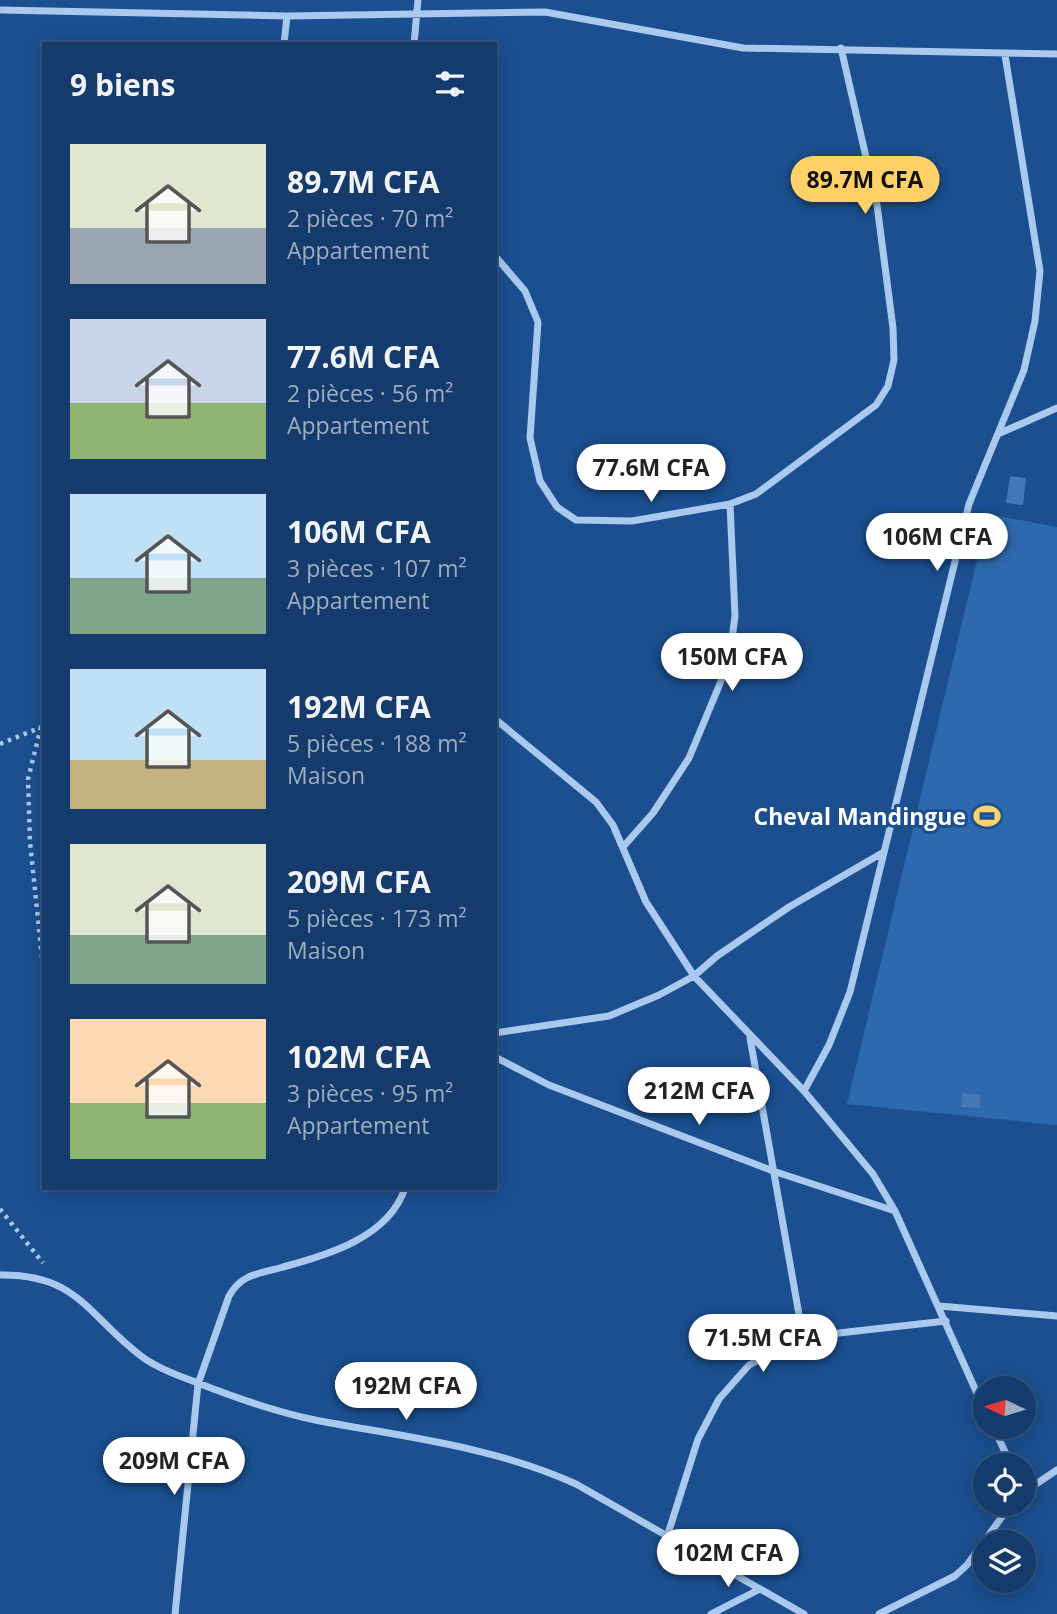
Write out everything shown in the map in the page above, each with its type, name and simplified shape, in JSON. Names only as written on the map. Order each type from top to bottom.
[{"type":"street","points":[[414,42],[418,0]]},
{"type":"street","points":[[0,10],[287,16],[545,12],[743,48],[1057,54]]},
{"type":"street","points":[[284,42],[287,16]]},
{"type":"street","points":[[497,258],[525,291],[538,322],[530,438],[540,481],[556,507],[576,520],[604,523],[730,504],[755,494],[876,405],[888,386],[894,360],[883,240],[841,48]]},
{"type":"street","points":[[804,1091],[829,1045],[850,992],[969,505],[1024,370],[1035,321],[1040,271],[1006,55]]},
{"type":"street","points":[[998,434],[1057,408]]},
{"type":"street","points":[[623,847],[653,813],[689,758],[729,663],[735,616],[730,504]]},
{"type":"street","points":[[497,721],[596,802],[623,847],[646,902],[694,976],[804,1091],[873,1174],[895,1211],[973,1383]]},
{"type":"street","points":[[497,1033],[609,1016],[659,995],[694,976],[757,928],[884,852]]},
{"type":"street","points":[[750,1036],[803,1337]]},
{"type":"street","points":[[497,1058],[549,1085],[773,1171],[895,1211]]},
{"type":"street","points":[[175,1614],[198,1384],[236,1282],[251,1274],[299,1263],[369,1235],[395,1210],[404,1190]]},
{"type":"street","points":[[0,1275],[24,1274],[53,1282],[79,1297],[141,1356],[198,1384],[317,1420],[492,1454],[542,1469],[576,1484],[804,1614]]},
{"type":"street","points":[[939,1306],[1057,1316]]},
{"type":"street","points":[[667,1537],[698,1439],[719,1399],[749,1365],[803,1337],[946,1321]]},
{"type":"street","points":[[1036,1483],[1057,1470]]},
{"type":"street","points":[[879,1614],[955,1576],[967,1565],[1003,1516]]},
{"type":"street","points":[[711,1614],[760,1589]]},
{"type":"path","points":[[0,744],[42,727]]},
{"type":"path","points":[[42,727],[28,779],[30,842],[42,958]]},
{"type":"path","points":[[0,1209],[34,1249],[53,1282]]},
{"type":"shaded area","name":"Cheval Mandingue","points":[[988,514],[1057,527],[1057,1125],[847,1104]]},
{"type":"building","points":[[1010,476],[1026,478],[1023,505],[1006,503]]},
{"type":"building","points":[[962,1093],[980,1095],[980,1108],[961,1107]]},
{"type":"place","name":"Cheval Mandingue","points":[[987,816]]}]
